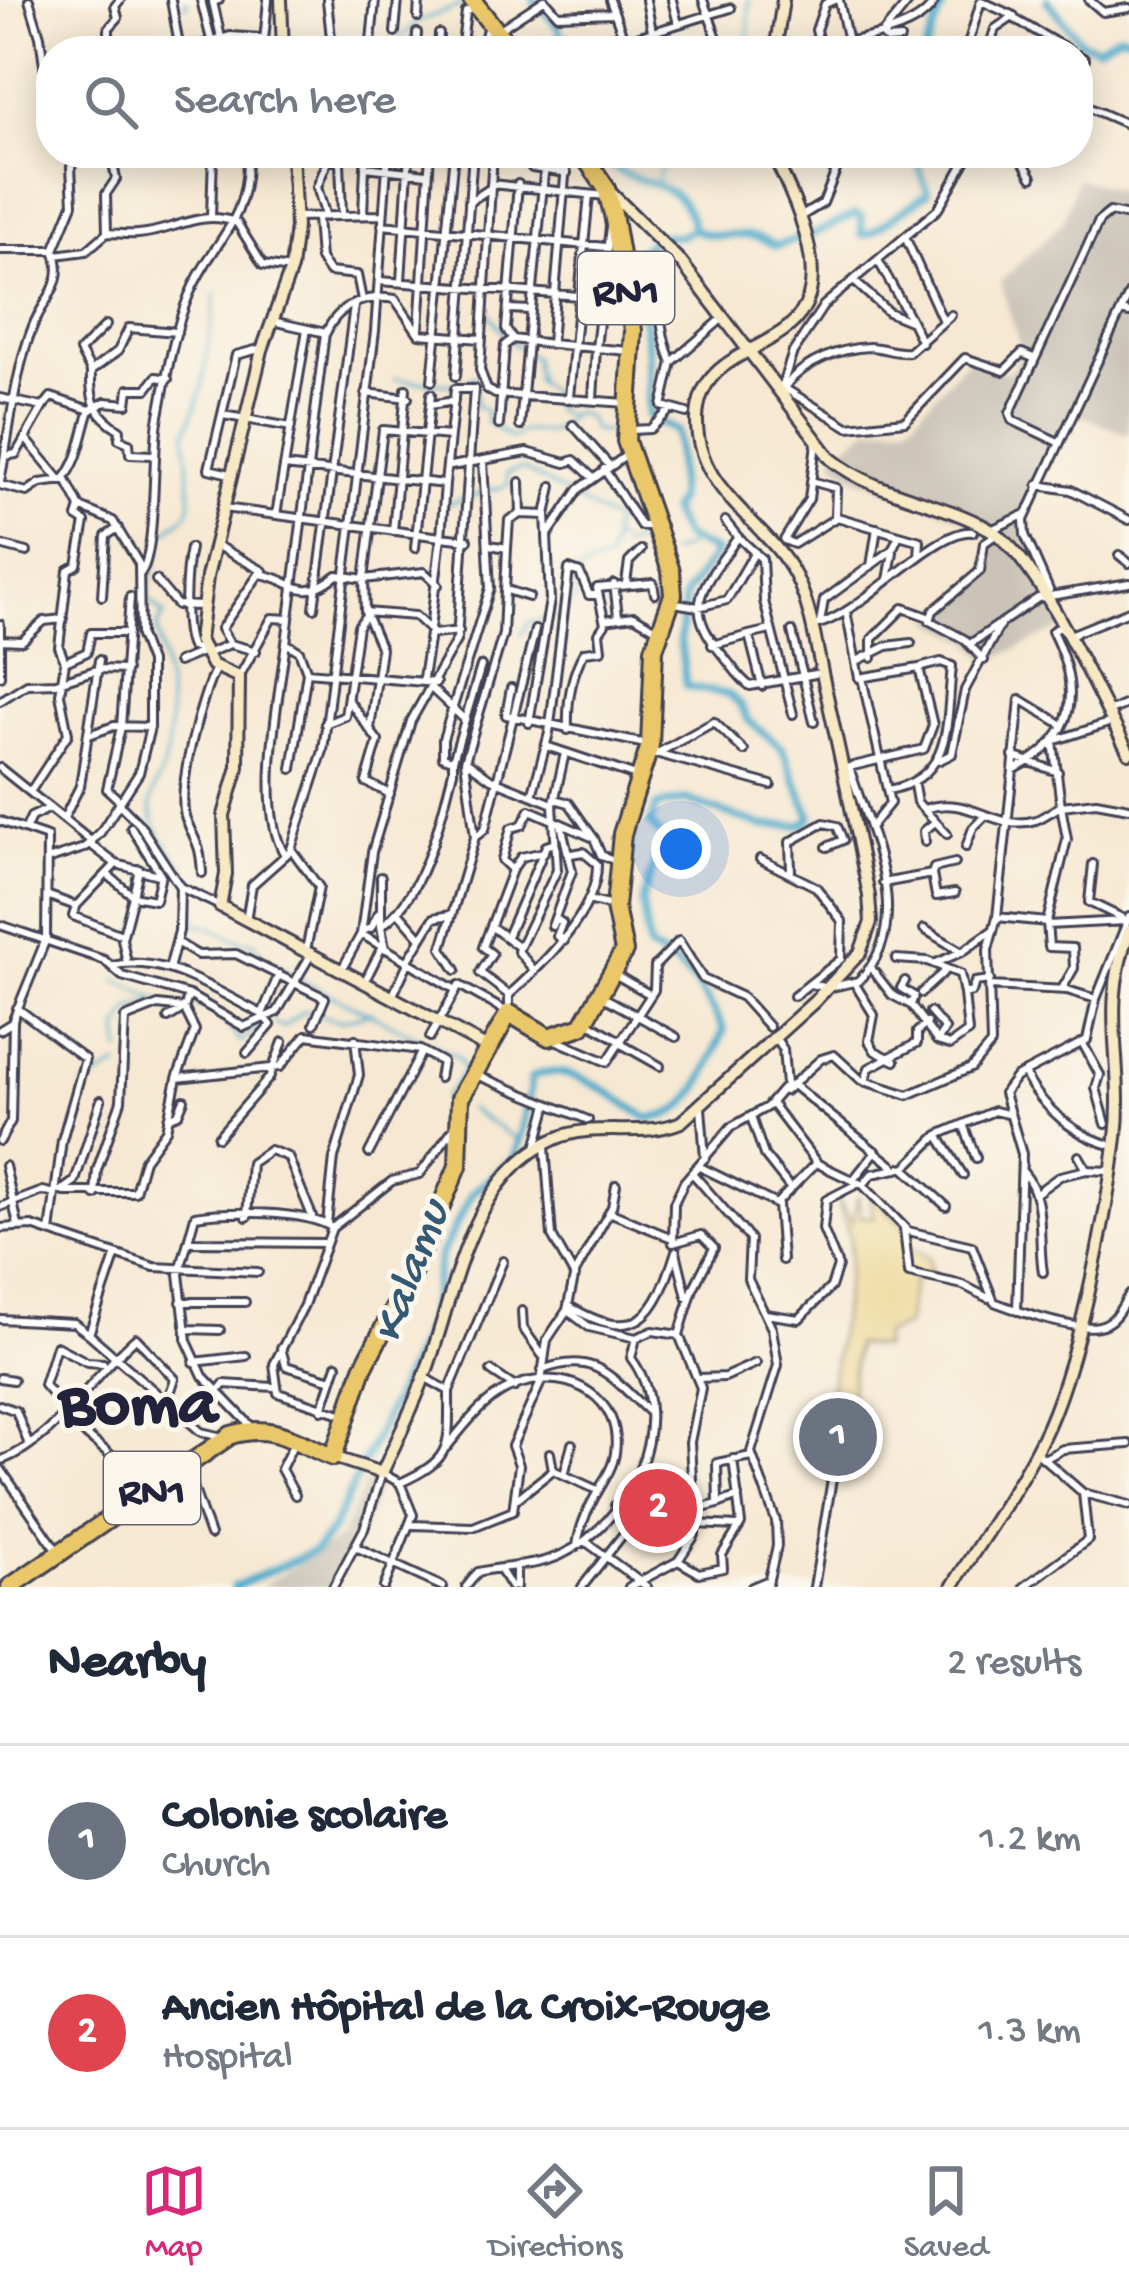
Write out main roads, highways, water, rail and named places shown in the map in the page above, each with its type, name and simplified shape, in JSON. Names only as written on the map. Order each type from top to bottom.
[{"type":"highway","points":[[474,3],[499,36]]},
{"type":"highway","name":"RN1","points":[[9,1587],[217,1439],[253,1430],[331,1452],[362,1368],[412,1274],[458,1166],[459,1112],[509,1004],[549,1037],[577,1030],[624,951],[615,907],[619,861],[626,817],[651,750],[651,673],[658,630],[673,602],[666,555],[628,438],[633,351],[615,226],[590,168]]},
{"type":"waterway","points":[[185,0],[187,6]]},
{"type":"waterway","points":[[534,0],[562,36]]},
{"type":"waterway","points":[[749,0],[749,36]]},
{"type":"waterway","points":[[931,36],[946,0]]},
{"type":"waterway","points":[[1047,0],[1076,36]]},
{"type":"waterway","points":[[402,36],[419,21],[464,4]]},
{"type":"waterway","points":[[1093,46],[1119,34],[1129,36]]},
{"type":"waterway","points":[[616,168],[676,196],[687,209],[693,229]]},
{"type":"waterway","points":[[657,183],[662,168]]},
{"type":"waterway","name":"Kalamu","points":[[234,1587],[315,1551],[332,1530],[428,1326],[440,1256],[473,1192],[514,1159],[531,1078],[545,1073],[576,1077],[647,1118],[678,1110],[705,1075],[724,1030],[694,982],[649,949],[642,901],[663,837],[650,823],[656,806],[686,800],[763,826],[801,825],[811,817],[782,748],[749,721],[730,695],[686,686],[680,639],[685,595],[716,552],[684,537],[671,511],[678,499],[677,431],[648,416],[648,354],[637,253],[659,235],[680,236],[693,229],[753,237],[775,246],[810,236],[855,214],[862,217],[861,235],[871,233],[928,193],[919,168]]},
{"type":"waterway","points":[[216,295],[202,389],[186,433],[191,502],[187,514],[162,535],[148,591],[148,600],[164,614],[157,628],[169,711],[168,746],[151,802],[153,818],[193,880],[190,904],[196,924],[254,942],[262,956],[303,981],[458,1057],[464,1070],[444,1098],[454,1105]]},
{"type":"waterway","points":[[489,313],[507,339],[534,358],[537,382],[554,394],[555,411],[569,415]]},
{"type":"waterway","points":[[394,379],[456,385],[474,377],[477,406],[486,411],[487,422],[512,439],[522,431],[551,432],[575,412],[588,418],[593,430],[618,434]]},
{"type":"waterway","points":[[633,434],[647,431],[652,421]]},
{"type":"waterway","points":[[447,504],[508,485],[507,473],[523,469],[615,522],[611,535],[623,546],[634,542],[655,554]]},
{"type":"waterway","points":[[94,501],[119,512],[145,547]]},
{"type":"waterway","points":[[564,611],[575,601],[576,573],[608,559],[613,539]]},
{"type":"waterway","points":[[670,553],[687,547],[689,539]]},
{"type":"waterway","points":[[521,635],[529,622],[559,617]]},
{"type":"waterway","points":[[116,980],[156,999]]},
{"type":"waterway","points":[[121,1051],[119,1029],[131,1009],[156,1000],[169,1003]]},
{"type":"waterway","points":[[185,1005],[205,1006]]},
{"type":"waterway","points":[[273,1023],[283,1027],[304,1011],[341,1021],[372,1012]]},
{"type":"waterway","points":[[223,1018],[240,1042],[264,1021]]},
{"type":"waterway","points":[[84,1086],[119,1065]]},
{"type":"waterway","points":[[469,1109],[519,1141]]},
{"type":"place","name":"Colonie scolaire","points":[[838,1437]]},
{"type":"place","name":"Ancien Hôpital de la Croix-Rouge","points":[[658,1508]]},
{"type":"district","name":"Boma","points":[[138,1397]]}]
